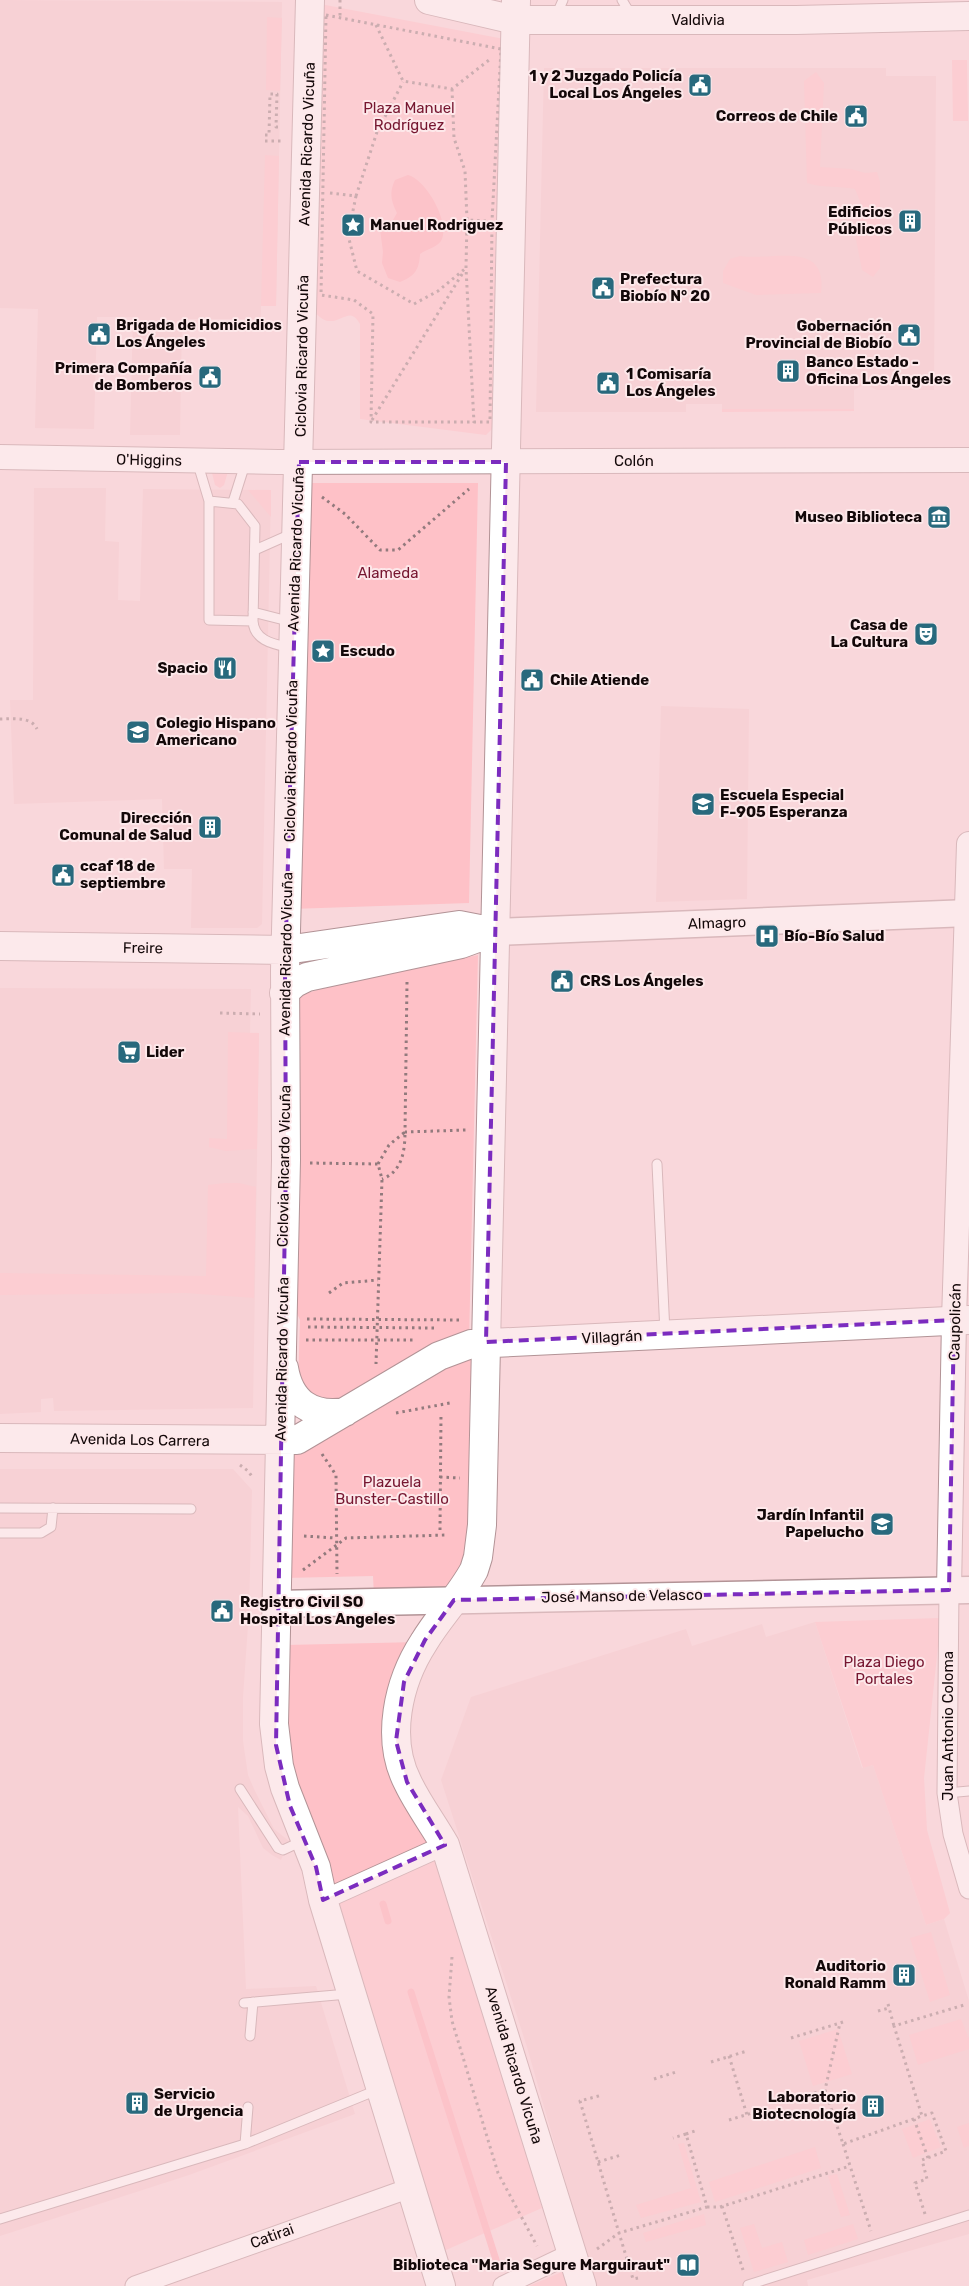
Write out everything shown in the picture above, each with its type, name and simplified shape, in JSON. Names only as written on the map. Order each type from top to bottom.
[{"type":"main road","name":"Avenida Ricardo Vicuña","points":[[310,0],[305,462],[296,532],[284,993],[291,1343],[280,1441],[273,1707],[276,1746],[290,1806],[316,1867],[323,1900],[351,1994],[441,2286]]},
{"type":"main road","name":"Valdivia","points":[[429,0],[516,10],[628,10],[796,20],[969,16]]},
{"type":"main road","name":"Avenida Ricardo Vicuña","points":[[516,10],[481,1539],[474,1570],[418,1652],[402,1690],[397,1719],[396,1741],[407,1782],[446,1845],[577,2267]]},
{"type":"main road","name":"Almagro","points":[[286,950],[459,925],[495,932],[968,913]]},
{"type":"main road","name":"Almagro","points":[[284,993],[307,977],[462,944],[495,932]]},
{"type":"main road","name":"Freire","points":[[0,946],[286,950]]},
{"type":"main road","name":"Villagrán","points":[[280,1441],[298,1440],[450,1351],[466,1345],[486,1342],[962,1320]]},
{"type":"main road","points":[[291,1343],[286,1375],[294,1393],[305,1407],[315,1412],[334,1414],[345,1412]]},
{"type":"main road","name":"Avenida Los Carrera","points":[[0,1438],[280,1441]]},
{"type":"main road","name":"José Manso de Velasco","points":[[275,1604],[959,1590]]},
{"type":"street","name":"O'Higgins","points":[[0,457],[305,462]]},
{"type":"street","name":"Colón","points":[[305,462],[969,460]]},
{"type":"street","name":"Caupolicán","points":[[959,1590],[969,844]]},
{"type":"street","name":"Juan Antonio Coloma","points":[[959,1590],[947,1793],[953,1834],[969,1888]]},
{"type":"street","points":[[323,1900],[446,1845]]},
{"type":"street","name":"Catirai","points":[[135,2286],[410,2188]]},
{"type":"street","points":[[503,2286],[577,2267]]},
{"type":"lane","points":[[197,461],[210,502],[209,620],[253,617],[294,636]]},
{"type":"lane","points":[[233,502],[245,462]]},
{"type":"lane","points":[[210,502],[233,502],[238,504],[255,526],[253,617],[254,630],[257,636],[274,644],[294,636]]},
{"type":"lane","points":[[255,550],[296,532]]},
{"type":"lane","points":[[657,1164],[665,1334]]},
{"type":"lane","points":[[0,1508],[191,1509]]},
{"type":"lane","points":[[0,1533],[40,1533],[52,1527],[53,1508]]},
{"type":"lane","points":[[240,1789],[278,1848],[283,1850],[298,1843],[302,1844],[316,1867]]},
{"type":"lane","points":[[947,1793],[969,1791]]},
{"type":"lane","points":[[250,2036],[248,2003],[351,1994]]},
{"type":"lane","points":[[0,2220],[246,2144],[380,2089]]},
{"type":"lane","points":[[246,2144],[248,2107]]},
{"type":"lane","points":[[748,2285],[969,2215]]},
{"type":"path","points":[[340,0],[340,18]]},
{"type":"path","points":[[370,422],[373,314],[354,300],[321,295],[326,15],[501,49]]},
{"type":"path","points":[[376,25],[404,81]]},
{"type":"path","points":[[404,81],[452,89],[501,49]]},
{"type":"path","points":[[370,422],[490,422],[492,221],[501,49]]},
{"type":"path","points":[[404,81],[377,132],[356,196],[348,236],[357,271],[414,304],[438,291],[466,268]]},
{"type":"path","points":[[452,89],[454,138],[465,171],[466,268],[474,423]]},
{"type":"path","points":[[265,135],[269,136],[270,94],[277,94],[276,127],[285,128]]},
{"type":"path","points":[[265,141],[279,141]]},
{"type":"path","points":[[323,192],[356,196]]},
{"type":"path","points":[[467,220],[492,221]]},
{"type":"path","points":[[370,422],[466,268]]},
{"type":"path","points":[[305,462],[308,487],[345,514],[380,550],[398,550],[469,489]]},
{"type":"path","points":[[0,719],[22,719],[30,722],[37,729]]},
{"type":"path","points":[[382,1179],[393,1174],[402,1159],[405,1132],[407,978]]},
{"type":"path","points":[[220,1013],[250,1014]]},
{"type":"path","points":[[376,1366],[382,1179],[378,1164],[389,1145],[405,1132],[471,1130]]},
{"type":"path","points":[[304,1162],[378,1164]]},
{"type":"path","points":[[329,1293],[343,1283],[378,1280]]},
{"type":"path","points":[[301,1319],[467,1320]]},
{"type":"path","points":[[301,1326],[446,1328]]},
{"type":"path","points":[[291,1343],[419,1340]]},
{"type":"path","points":[[392,1414],[450,1402]]},
{"type":"path","points":[[440,1530],[441,1414]]},
{"type":"path","points":[[318,1450],[336,1475],[335,1538],[337,1543],[337,1574]]},
{"type":"path","points":[[231,1462],[248,1471],[256,1485]]},
{"type":"path","points":[[440,1477],[466,1478]]},
{"type":"path","points":[[299,1573],[346,1538],[446,1535]]},
{"type":"path","points":[[296,1536],[335,1538]]},
{"type":"path","points":[[894,2026],[964,2005]]},
{"type":"path","points":[[878,2011],[888,2006],[922,2116]]},
{"type":"path","points":[[791,2038],[841,2023],[825,2090],[873,2236]]},
{"type":"path","points":[[711,2062],[747,2051]]},
{"type":"path","points":[[729,2056],[747,2115]]},
{"type":"path","points":[[654,2079],[676,2072]]},
{"type":"path","points":[[808,2095],[825,2090]]},
{"type":"path","points":[[602,2095],[580,2101],[633,2279],[638,2278]]},
{"type":"path","points":[[729,2120],[764,2109]]},
{"type":"path","points":[[843,2144],[932,2113],[946,2151],[922,2160],[927,2179],[915,2183],[927,2220]]},
{"type":"path","points":[[914,2119],[928,2158]]},
{"type":"path","points":[[673,2138],[695,2132]]},
{"type":"path","points":[[686,2134],[707,2208]]},
{"type":"path","points":[[598,2162],[621,2155]]},
{"type":"path","points":[[577,2267],[586,2257],[619,2233],[707,2208],[722,2206],[850,2166]]},
{"type":"path","points":[[722,2206],[748,2285]]},
{"type":"highlighted area","points":[[299,462],[506,462],[486,1342],[954,1320],[949,1590],[454,1600],[425,1640],[404,1682],[396,1741],[407,1782],[445,1845],[323,1900],[316,1867],[290,1806],[276,1745],[286,1160],[285,970]]},
{"type":"shaded area","points":[[0,0],[282,2],[276,306],[261,306],[261,319],[182,319],[180,435],[130,435],[133,317],[97,317],[94,429],[35,428],[38,309],[0,308]]},
{"type":"shaded area","points":[[544,68],[886,68],[886,76],[936,76],[934,390],[877,390],[865,384],[854,390],[854,409],[722,409],[722,404],[686,404],[686,412],[536,412]]},
{"type":"shaded area","points":[[408,175],[415,178],[429,192],[439,212],[443,231],[442,239],[438,244],[420,254],[419,264],[413,275],[400,282],[388,278],[382,263],[383,252],[380,229],[381,224],[393,220],[397,213],[392,197],[395,180]]},
{"type":"shaded area","points":[[34,488],[106,488],[105,541],[119,542],[118,600],[140,601],[143,489],[271,490],[262,924],[257,928],[191,928],[192,869],[164,869],[162,799],[14,804],[10,700],[33,700]]},
{"type":"shaded area","name":"Escuela Especial F-905 Esperanza","points":[[661,706],[749,709],[747,899],[656,902]]},
{"type":"shaded area","points":[[0,988],[251,989],[250,1033],[259,1033],[253,1408],[54,1411],[53,1398],[41,1399],[41,1412],[0,1414]]},
{"type":"shaded area","points":[[0,1469],[233,1469],[252,1490],[249,1611],[243,1697],[243,1741],[248,1775],[254,1789],[274,1829],[289,1841],[281,1860],[272,1855],[263,1848],[248,1816],[238,1807],[246,1989],[316,1986],[355,2114],[189,2175],[0,2236]]},
{"type":"shaded area","points":[[815,1622],[862,1768],[873,1765],[926,1925],[944,1919],[969,2001],[969,2234],[807,2280],[808,2286],[595,2286],[527,2047],[441,1780],[471,1697],[686,1629],[692,1646],[762,1624],[766,1637]]},
{"type":"green space","name":"Plaza Manuel Rodríguez","points":[[320,4],[504,39],[495,258],[494,427],[486,435],[360,419],[360,324],[353,316],[349,315],[334,321],[326,321],[313,310]]},
{"type":"green space","points":[[267,17],[282,18],[280,91],[266,90]]},
{"type":"green space","points":[[952,60],[967,60],[968,121],[953,121]]},
{"type":"green space","points":[[816,72],[824,83],[820,167],[851,169],[865,173],[877,172],[880,182],[880,268],[873,277],[862,270],[855,234],[862,206],[855,189],[807,183],[804,81]]},
{"type":"green space","points":[[265,155],[279,156],[276,306],[261,306]]},
{"type":"green space","points":[[740,256],[795,256],[807,259],[816,265],[821,276],[821,293],[756,295],[723,283],[723,271],[730,259]]},
{"type":"green space","points":[[722,409],[854,409],[854,411],[722,412]]},
{"type":"green space","points":[[209,461],[231,461],[224,485],[220,488],[215,485]]},
{"type":"green space","name":"Alameda","points":[[301,483],[478,483],[469,903],[291,909]]},
{"type":"green space","points":[[248,490],[271,490],[271,517]]},
{"type":"green space","points":[[478,955],[469,1342],[334,1410],[298,1386],[300,1320],[294,1307],[298,996],[324,988]]},
{"type":"green space","points":[[228,1032],[259,1033],[257,1149],[226,1151],[209,1147],[209,1138],[227,1139]]},
{"type":"green space","points":[[239,1183],[256,1187],[254,1298],[186,1293],[0,1295],[0,1273],[206,1276],[208,1185]]},
{"type":"green space","name":"Plazuela Bunster-Castillo","points":[[482,1350],[478,1523],[452,1594],[374,1596],[373,1576],[284,1578],[287,1444],[438,1363]]},
{"type":"green space","name":"Plaza Diego Portales","points":[[941,1618],[924,1778],[927,1830],[950,1913],[944,1919],[926,1925],[873,1765],[863,1768],[815,1622]]},
{"type":"green space","points":[[419,1642],[392,1722],[436,1841],[542,2208],[439,2253],[289,1771],[286,1645]]},
{"type":"green space","points":[[931,1932],[950,1995],[930,2002],[910,1938]]},
{"type":"green space","points":[[961,2019],[969,2039],[969,2049],[918,2065],[909,2035]]},
{"type":"green space","points":[[838,2029],[852,2074],[813,2086],[799,2041]]},
{"type":"green space","points":[[930,2119],[941,2147],[913,2158],[902,2129]]},
{"type":"green space","points":[[969,2123],[969,2146],[964,2148],[957,2127]]},
{"type":"green space","points":[[684,2143],[701,2202],[641,2218],[636,2205],[691,2188],[678,2144]]},
{"type":"green space","points":[[815,2147],[821,2168],[715,2202],[709,2182]]},
{"type":"green space","points":[[837,2174],[850,2215],[841,2217],[828,2176]]},
{"type":"green space","points":[[704,2214],[706,2225],[646,2242],[643,2233]]},
{"type":"green space","points":[[754,2224],[762,2248],[782,2242],[788,2262],[754,2272],[740,2228]]},
{"type":"green space","points":[[853,2224],[858,2239],[808,2255],[804,2240]]},
{"type":"green space","points":[[571,2268],[576,2286],[529,2286]]},
{"type":"waterway","points":[[383,1904],[388,1921]]},
{"type":"waterway","points":[[411,1992],[498,2266]]},
{"type":"place","name":"1 y 2 Juzgado Policía Local Los Ángeles","points":[[700,85]]},
{"type":"place","name":"Correos de Chile","points":[[856,116]]},
{"type":"place","name":"Edificios Públicos","points":[[910,221]]},
{"type":"place","name":"Manuel Rodriguez","points":[[353,225]]},
{"type":"place","name":"Prefectura Biobío N° 20","points":[[603,288]]},
{"type":"place","name":"Brigada de Homicidios Los Ángeles","points":[[99,334]]},
{"type":"place","name":"Gobernación Provincial de Biobío","points":[[909,335]]},
{"type":"place","name":"Banco Estado - Oficina Los Ángeles","points":[[788,371]]},
{"type":"place","name":"Primera Compañía de Bomberos","points":[[210,377]]},
{"type":"place","name":"1 Comisaría Los Ángeles","points":[[608,383]]},
{"type":"place","name":"Museo Biblioteca","points":[[939,517]]},
{"type":"place","name":"Casa de La Cultura","points":[[926,634]]},
{"type":"place","name":"Escudo","points":[[323,651]]},
{"type":"place","name":"Spacio","points":[[225,668]]},
{"type":"place","name":"Chile Atiende","points":[[532,680]]},
{"type":"place","name":"Colegio Hispano Americano","points":[[138,732]]},
{"type":"place","name":"Escuela Especial F-905 Esperanza","points":[[703,804]]},
{"type":"place","name":"Dirección Comunal de Salud","points":[[210,827]]},
{"type":"place","name":"ccaf 18 de septiembre","points":[[63,875]]},
{"type":"place","name":"Bío-Bío Salud","points":[[767,936]]},
{"type":"place","name":"CRS Los Ángeles","points":[[562,981]]},
{"type":"place","name":"Lider","points":[[129,1052]]},
{"type":"place","name":"Jardín Infantil Papelucho","points":[[882,1524]]},
{"type":"place","name":"Registro Civil SO Hospital Los Angeles","points":[[222,1611]]},
{"type":"place","name":"Auditorio Ronald Ramm","points":[[904,1975]]},
{"type":"place","name":"Servicio de Urgencia","points":[[137,2103]]},
{"type":"place","name":"Laboratorio Biotecnología","points":[[873,2106]]},
{"type":"place","name":"Biblioteca \"Maria Segure Marguiraut\"","points":[[688,2265]]}]
